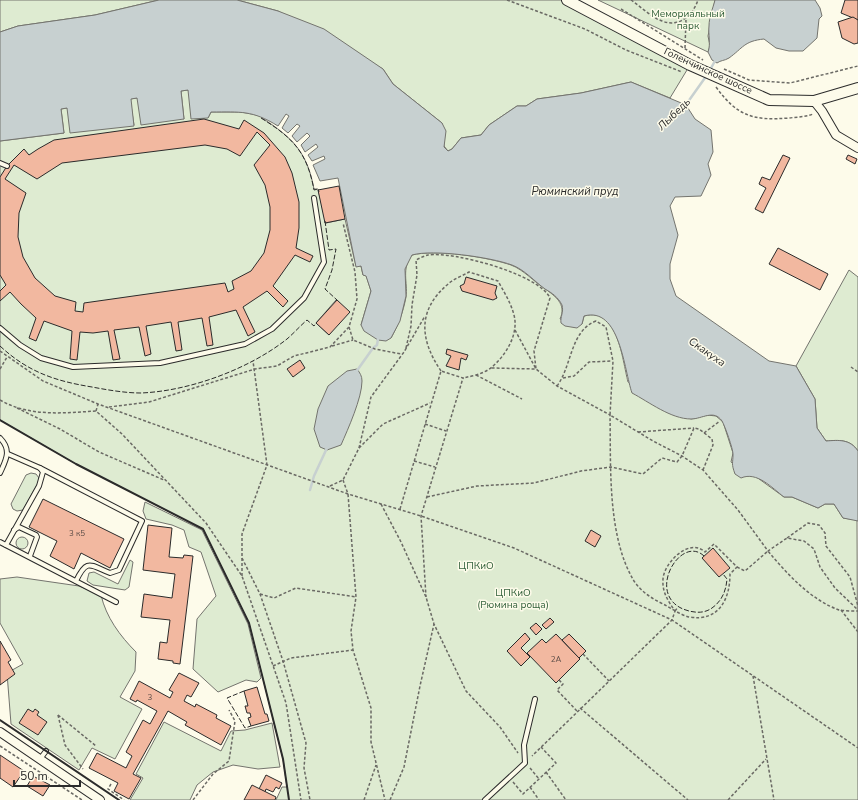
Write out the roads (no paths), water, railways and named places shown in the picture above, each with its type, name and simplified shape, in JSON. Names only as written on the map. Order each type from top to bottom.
[{"type":"street","name":"Голенчинское шоссе","points":[[567,0],[704,66],[769,100],[814,101],[858,88]]},
{"type":"street","points":[[814,101],[822,111],[836,135],[858,148]]},
{"type":"street","points":[[0,732],[100,800]]},
{"type":"lane","points":[[0,163],[7,166]]},
{"type":"lane","points":[[0,328],[20,346],[41,358],[73,367],[160,363],[245,344],[272,328],[304,298],[324,262],[314,198]]},
{"type":"lane","points":[[0,438],[6,446],[8,454],[0,473]]},
{"type":"lane","points":[[8,454],[40,468],[142,521],[119,570],[110,573],[90,565],[86,565],[82,568],[76,581]]},
{"type":"lane","points":[[6,545],[39,486],[43,472],[40,468]]},
{"type":"lane","points":[[14,530],[19,527],[36,535],[38,540],[30,556]]},
{"type":"lane","points":[[0,542],[30,556],[116,602]]},
{"type":"lane","points":[[485,800],[524,763],[524,745],[535,699]]},
{"type":"lane","points":[[40,759],[46,751]]},
{"type":"water","name":"Рюминский пруд","points":[[159,0],[237,0],[278,11],[324,29],[383,69],[393,84],[442,123],[446,131],[444,147],[448,151],[452,149],[461,138],[481,135],[489,125],[517,106],[526,106],[537,99],[581,93],[631,82],[686,105],[695,119],[711,130],[713,152],[708,164],[711,175],[701,196],[675,197],[670,206],[678,235],[670,264],[670,279],[676,296],[769,361],[796,366],[815,399],[817,428],[826,441],[848,442],[858,451],[858,521],[843,518],[834,504],[825,504],[818,508],[792,497],[784,497],[769,485],[758,479],[747,476],[741,478],[735,474],[732,447],[719,417],[712,415],[695,419],[683,418],[668,413],[632,393],[618,342],[613,330],[606,321],[596,315],[584,316],[582,324],[577,328],[565,326],[561,323],[562,305],[559,300],[517,267],[512,265],[490,259],[447,253],[421,253],[412,255],[405,269],[406,296],[400,321],[391,338],[386,341],[378,340],[364,331],[361,325],[371,291],[366,276],[363,275],[361,266],[356,267],[338,178],[320,181],[313,165],[325,159],[324,156],[312,161],[308,155],[318,147],[316,144],[305,152],[301,145],[310,136],[307,133],[297,142],[292,136],[300,126],[297,124],[288,133],[282,128],[289,116],[286,114],[278,126],[261,117],[239,112],[211,112],[208,118],[191,119],[188,90],[181,91],[184,119],[141,125],[137,98],[131,99],[134,126],[70,133],[67,108],[61,109],[64,133],[0,141],[0,32],[18,26],[95,15]]},
{"type":"water","points":[[715,0],[815,0],[820,8],[822,16],[819,19],[817,38],[803,51],[789,51],[776,48],[764,39],[752,41],[726,60],[717,63],[712,60],[708,52],[709,23]]},
{"type":"water","points":[[357,369],[361,375],[362,381],[360,396],[354,413],[341,445],[327,450],[320,447],[314,429],[318,409],[328,386],[347,371]]},
{"type":"waterway","name":"Лыбедь","points":[[710,70],[716,59]]},
{"type":"waterway","name":"Лыбедь","points":[[685,106],[707,75]]},
{"type":"waterway","points":[[356,372],[373,348],[377,345],[378,339]]},
{"type":"waterway","points":[[310,490],[314,476],[327,448]]},
{"type":"park label","name":"Мемориальный парк","points":[[688,20]]},
{"type":"park label","name":"ЦПКиО","points":[[476,566]]},
{"type":"park label","name":"ЦПКиО (Рюмина роща)","points":[[513,598]]},
{"type":"water label","name":"Скакуха","points":[[707,352]]}]
